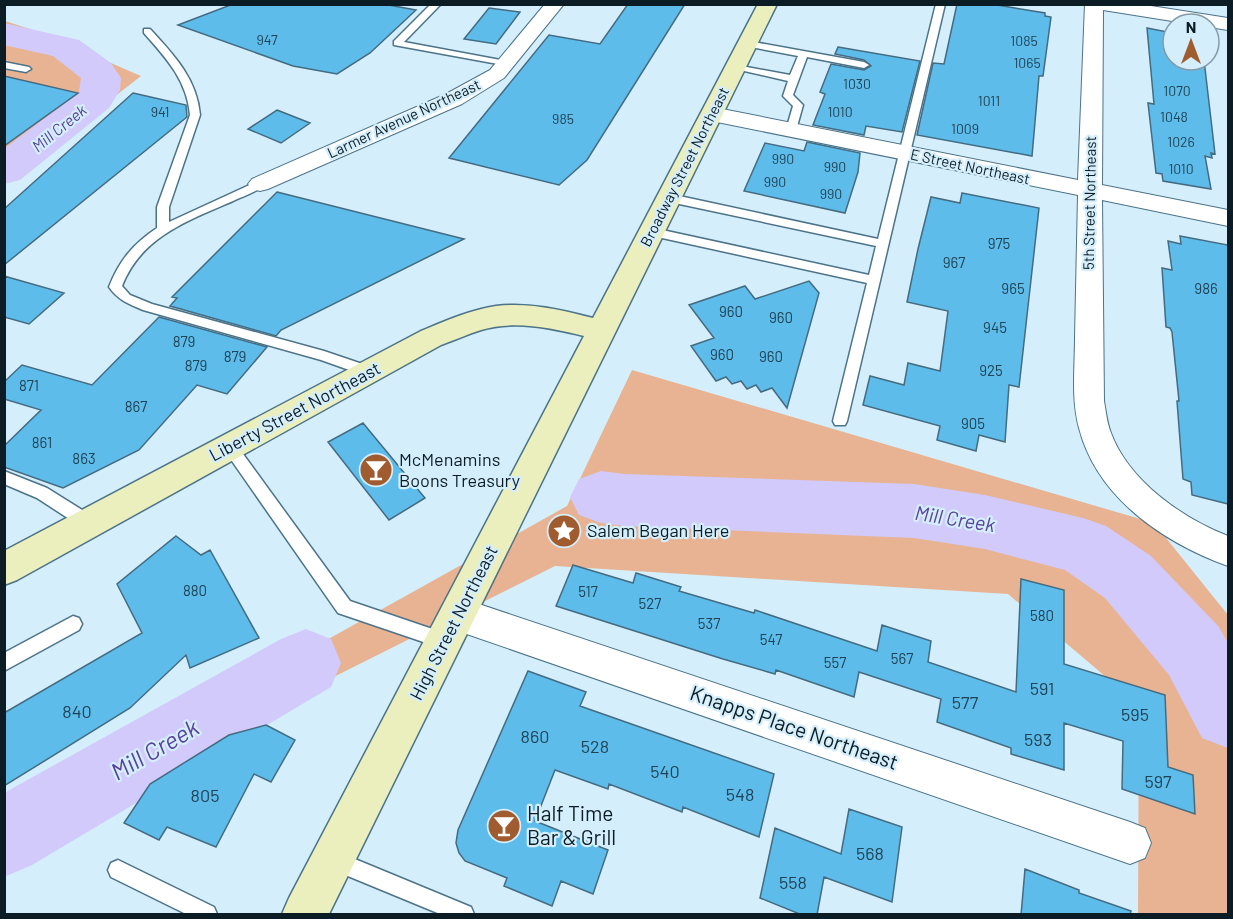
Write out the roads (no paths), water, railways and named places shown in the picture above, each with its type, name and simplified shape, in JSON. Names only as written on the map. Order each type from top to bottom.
[{"type":"main road","name":"Broadway Street Northeast","points":[[602,330],[768,4]]},
{"type":"main road","name":"Liberty Street Northeast","points":[[4,569],[431,338],[480,320],[504,315],[530,316],[602,330]]},
{"type":"main road","name":"High Street Northeast","points":[[304,915],[602,330]]},
{"type":"street","name":"Larmer Avenue Northeast","points":[[260,184],[454,99],[497,74],[555,4]]},
{"type":"street","points":[[1096,4],[1228,24]]},
{"type":"street","name":"5th Street Northeast","points":[[1096,4],[1090,191],[1089,401],[1095,435],[1111,466],[1149,507],[1204,543],[1228,551]]},
{"type":"street","name":"E Street Northeast","points":[[712,114],[1228,218]]},
{"type":"street","name":"Knapps Place Northeast","points":[[451,628],[1130,843]]},
{"type":"lane","points":[[437,4],[397,43],[506,64]]},
{"type":"lane","points":[[840,421],[941,4]]},
{"type":"lane","points":[[147,31],[178,66],[192,89],[195,102],[195,115],[163,207],[163,229]]},
{"type":"lane","points":[[748,44],[864,65]]},
{"type":"lane","points":[[791,130],[798,105],[788,96],[803,55]]},
{"type":"lane","points":[[4,65],[26,69]]},
{"type":"lane","points":[[736,68],[794,79]]},
{"type":"lane","points":[[260,184],[163,229],[135,251],[122,270],[115,287],[124,298],[324,356],[369,372]]},
{"type":"lane","points":[[670,198],[883,244]]},
{"type":"lane","points":[[653,232],[874,280]]},
{"type":"lane","points":[[230,447],[344,607],[451,628]]},
{"type":"lane","points":[[4,477],[42,494],[89,523]]},
{"type":"lane","points":[[4,663],[73,624]]},
{"type":"lane","points":[[333,860],[464,915]]},
{"type":"lane","points":[[118,870],[207,915]]},
{"type":"waterway","name":"Mill Creek","points":[[4,34],[66,48],[97,71],[101,78],[100,90],[95,99],[4,171]]},
{"type":"waterway","name":"Mill Creek","points":[[601,497],[624,500],[914,511],[985,522],[1083,546],[1128,577],[1194,651],[1228,712]]},
{"type":"waterway","name":"Mill Creek","points":[[4,837],[306,663]]},
{"type":"place","name":"McMenamins Boons Treasury","points":[[376,470]]},
{"type":"place","name":"Salem Began Here","points":[[564,531]]},
{"type":"place","name":"Half Time Bar & Grill","points":[[504,826]]}]
